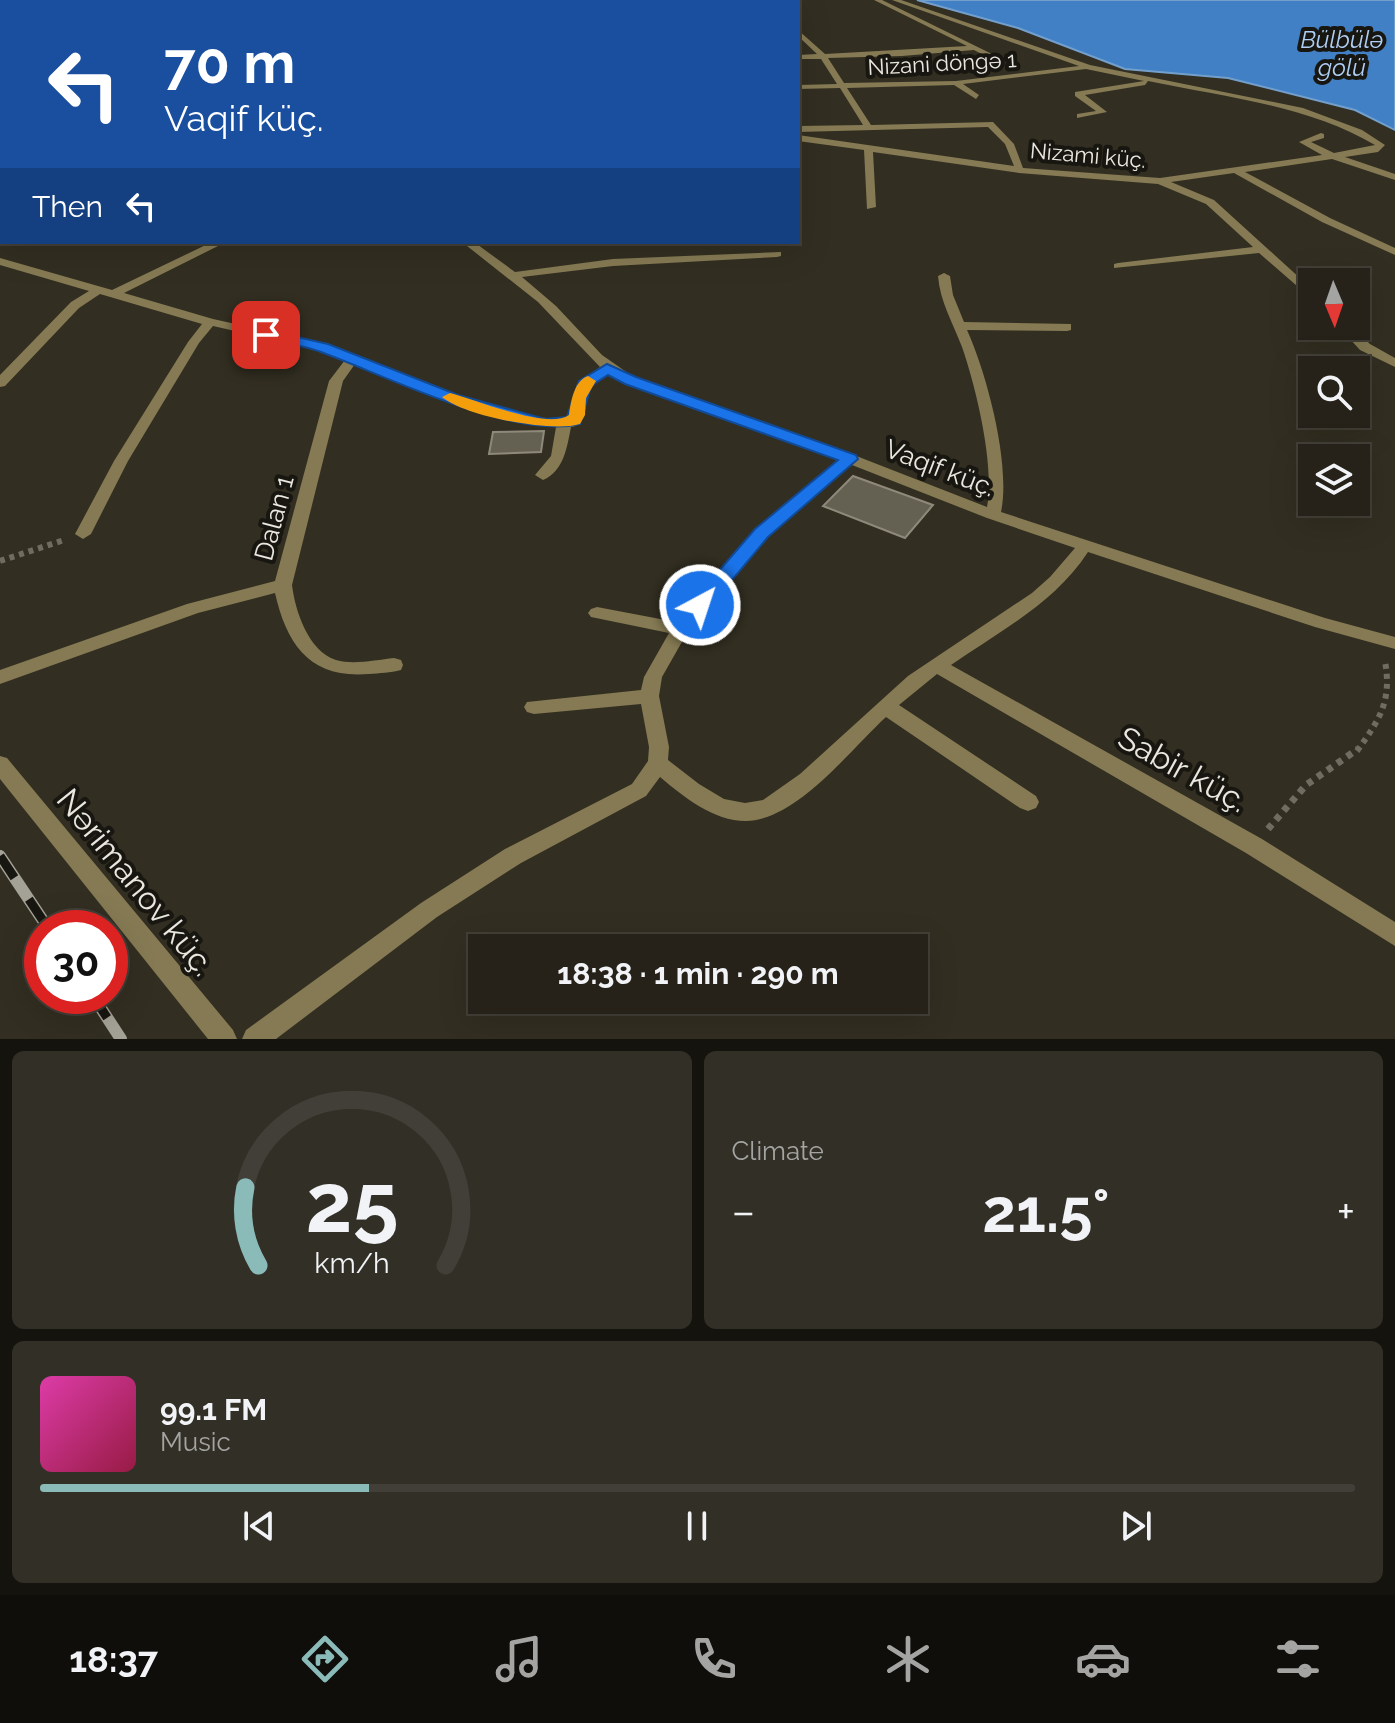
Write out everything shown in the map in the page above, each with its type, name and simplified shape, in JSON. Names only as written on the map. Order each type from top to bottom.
[{"type":"street","points":[[877,0],[990,55]]},
{"type":"street","points":[[895,0],[1088,67],[1155,81]]},
{"type":"street","points":[[800,33],[823,56],[867,125]]},
{"type":"street","points":[[800,40],[808,39]]},
{"type":"street","points":[[800,57],[972,48]]},
{"type":"street","name":"Nizani döngə 1","points":[[800,87],[956,83],[1088,67]]},
{"type":"street","points":[[1080,116],[1103,112],[1078,94],[1155,81]]},
{"type":"street","name":"Nizami küç.","points":[[800,138],[1019,170],[1160,181],[1375,150],[1381,145],[1319,116],[1279,104],[1155,81]]},
{"type":"street","points":[[956,83],[976,97]]},
{"type":"street","points":[[800,129],[990,124],[1011,148],[1018,160],[1019,170]]},
{"type":"street","points":[[1321,136],[1303,142],[1332,156],[1395,177]]},
{"type":"street","points":[[868,149],[871,207]]},
{"type":"street","points":[[1235,170],[1336,225],[1395,252]]},
{"type":"street","points":[[1160,181],[1210,202],[1298,282]]},
{"type":"street","points":[[113,294],[217,244]]},
{"type":"street","name":"Vaqif küç.","points":[[470,244],[515,275],[554,311],[607,369],[630,381],[850,459],[993,515],[1389,642]]},
{"type":"street","points":[[1118,266],[1262,249]]},
{"type":"street","points":[[515,275],[615,263],[777,254]]},
{"type":"street","points":[[0,261],[210,322],[322,347],[452,398],[527,421],[564,424],[574,421],[584,384],[607,369]]},
{"type":"street","points":[[944,276],[971,353],[989,437],[999,492],[993,515]]},
{"type":"street","points":[[0,383],[75,305],[98,290]]},
{"type":"street","points":[[83,534],[121,461],[194,342],[210,322]]},
{"type":"street","points":[[960,326],[1067,327]]},
{"type":"street","points":[[1358,340],[1395,363]]},
{"type":"street","name":"Dalan 1","points":[[353,358],[336,381],[283,585],[285,605],[308,652],[322,664],[345,668],[394,665]]},
{"type":"street","points":[[543,475],[558,457],[564,424]]},
{"type":"street","points":[[255,1039],[429,910],[513,856],[639,790],[658,763],[659,747],[649,696],[653,677],[680,629],[761,533],[850,459]]},
{"type":"street","points":[[658,763],[708,802],[740,811],[760,810],[789,794],[885,706],[936,665],[1020,609],[1058,579],[1084,546]]},
{"type":"street","points":[[0,677],[193,608],[283,585]]},
{"type":"street","points":[[597,613],[680,629]]},
{"type":"street","name":"Sabir küç.","points":[[936,665],[1254,846],[1395,935]]},
{"type":"street","points":[[534,707],[649,696]]},
{"type":"street","points":[[885,706],[1028,802]]},
{"type":"street","name":"Nərimanov küç.","points":[[0,764],[224,1039]]},
{"type":"path","points":[[0,561],[83,534]]},
{"type":"path","points":[[1254,846],[1306,785],[1357,751],[1380,719],[1389,685],[1389,642]]},
{"type":"water","name":"Bülbülə gölü","points":[[917,0],[1395,0],[1395,130],[1355,110],[1228,78],[1125,69],[1018,28]]},
{"type":"building","points":[[544,431],[541,452],[489,454],[493,432]]},
{"type":"building","points":[[853,476],[933,505],[905,538],[823,506]]},
{"type":"railway","points":[[0,856],[36,910]]},
{"type":"railway","points":[[105,1014],[121,1039]]},
{"type":"slow traffic","points":[[450,397],[527,421],[564,424],[574,421],[579,398],[588,381]]},
{"type":"route","points":[[266,335],[322,347],[400,375],[452,398],[545,424],[574,421],[584,384],[607,369],[630,381],[850,459],[761,533],[700,605]]}]
